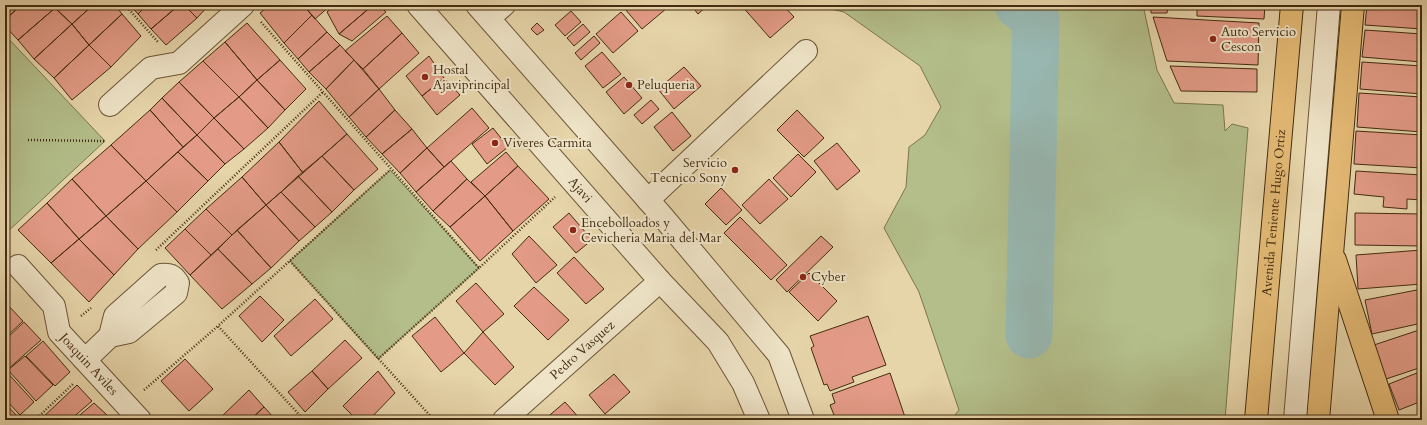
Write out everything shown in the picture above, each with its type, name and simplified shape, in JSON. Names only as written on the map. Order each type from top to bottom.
[{"type":"main road","name":"Avenida Teniente Hugo Ortiz","points":[[1256,420],[1292,5]]},
{"type":"main road","points":[[1318,420],[1353,5]]},
{"type":"main road","points":[[1332,250],[1388,420]]},
{"type":"street","name":"Ajavi","points":[[418,5],[660,281],[718,342],[743,383],[759,420]]},
{"type":"street","points":[[1295,420],[1329,5]]},
{"type":"street","points":[[490,9],[779,356],[803,420]]},
{"type":"street","points":[[110,105],[151,68],[179,63],[250,12]]},
{"type":"street","points":[[648,200],[806,51]]},
{"type":"street","name":"Joaquin Aviles","points":[[18,266],[54,306],[59,332],[82,369],[140,420]]},
{"type":"street","name":"Pedro Vasquez","points":[[504,420],[660,281]]},
{"type":"street","points":[[82,369],[110,336]]},
{"type":"path","points":[[125,5],[158,43]]},
{"type":"path","points":[[250,12],[479,268]]},
{"type":"path","points":[[154,252],[323,92]]},
{"type":"path","points":[[28,140],[105,141]]},
{"type":"path","points":[[141,392],[218,326],[390,170]]},
{"type":"path","points":[[378,358],[557,196]]},
{"type":"path","points":[[290,261],[434,420]]},
{"type":"path","points":[[77,320],[95,305]]},
{"type":"path","points":[[218,326],[304,420]]},
{"type":"path","points":[[35,420],[82,369]]},
{"type":"green space","points":[[814,5],[1143,5],[1157,70],[1174,103],[1223,105],[1225,131],[1232,124],[1248,128],[1225,420],[951,420],[959,410],[919,292],[884,228],[906,187],[909,147],[925,135],[941,107],[920,66],[844,12]]},
{"type":"green space","points":[[5,35],[105,141],[5,234]]},
{"type":"green space","points":[[390,170],[479,268],[378,359],[290,261]]},
{"type":"building","points":[[5,5],[21,5],[5,20]]},
{"type":"building","points":[[21,5],[52,5],[55,8],[18,40],[5,26],[5,20]]},
{"type":"building","points":[[58,5],[93,5],[72,24],[55,8]]},
{"type":"building","points":[[93,5],[115,5],[122,14],[89,45],[72,24]]},
{"type":"building","points":[[130,5],[147,5],[138,14]]},
{"type":"building","points":[[147,5],[179,5],[151,29],[138,14]]},
{"type":"building","points":[[179,5],[184,5],[197,18],[166,45],[151,29]]},
{"type":"building","points":[[184,5],[209,5],[197,18]]},
{"type":"building","points":[[270,5],[303,5],[312,15],[284,43],[260,13]]},
{"type":"building","points":[[303,5],[331,5],[315,19]]},
{"type":"building","points":[[335,5],[373,5],[339,34],[327,12]]},
{"type":"building","points":[[373,5],[379,5],[386,12],[352,41],[339,34]]},
{"type":"building","points":[[631,5],[665,5],[667,8],[642,29],[625,9]]},
{"type":"building","points":[[691,5],[708,5],[698,14]]},
{"type":"building","points":[[741,5],[783,5],[794,17],[770,38]]},
{"type":"building","points":[[1151,5],[1168,5],[1167,13],[1151,13]]},
{"type":"building","points":[[1197,5],[1265,5],[1264,19],[1197,16]]},
{"type":"building","points":[[1367,5],[1422,5],[1422,29],[1365,25]]},
{"type":"building","points":[[55,8],[72,24],[34,59],[18,40]]},
{"type":"building","points":[[571,11],[581,22],[565,36],[555,25]]},
{"type":"building","points":[[621,12],[638,31],[613,53],[596,34]]},
{"type":"building","points":[[122,14],[141,36],[111,67],[89,45]]},
{"type":"building","points":[[312,15],[327,32],[298,59],[284,43]]},
{"type":"building","points":[[387,16],[402,33],[363,69],[345,51]]},
{"type":"building","points":[[1153,17],[1259,23],[1258,65],[1167,61]]},
{"type":"building","points":[[247,23],[280,60],[257,80],[225,42]]},
{"type":"building","points":[[537,23],[544,30],[537,35],[531,29]]},
{"type":"building","points":[[72,24],[89,45],[54,78],[34,59]]},
{"type":"building","points":[[583,24],[590,32],[574,46],[567,38]]},
{"type":"building","points":[[1365,30],[1422,34],[1422,62],[1362,57]]},
{"type":"building","points":[[327,32],[340,45],[309,72],[298,59]]},
{"type":"building","points":[[402,33],[419,53],[379,89],[363,69]]},
{"type":"building","points":[[594,36],[600,43],[581,60],[575,53]]},
{"type":"building","points":[[225,42],[257,80],[239,97],[203,61]]},
{"type":"building","points":[[89,45],[111,67],[72,100],[54,78]]},
{"type":"building","points":[[340,45],[354,60],[326,89],[309,72]]},
{"type":"building","points":[[602,52],[621,74],[603,88],[585,66]]},
{"type":"building","name":"Hostal Ajaviprincipal","points":[[429,56],[444,78],[422,96],[406,76]]},
{"type":"building","points":[[280,60],[306,89],[285,110],[257,80]]},
{"type":"building","points":[[354,60],[379,89],[349,117],[326,89]]},
{"type":"building","points":[[203,61],[239,97],[214,118],[179,82]]},
{"type":"building","points":[[1362,62],[1422,66],[1422,94],[1360,89]]},
{"type":"building","points":[[1170,66],[1257,69],[1257,92],[1181,91]]},
{"type":"building","points":[[684,67],[701,86],[674,109],[658,89]]},
{"type":"building","points":[[624,77],[642,98],[624,114],[606,92]]},
{"type":"building","points":[[444,78],[460,95],[437,115],[422,96]]},
{"type":"building","points":[[257,80],[285,110],[268,128],[239,97]]},
{"type":"building","points":[[179,82],[214,118],[197,135],[162,98]]},
{"type":"building","points":[[379,89],[395,110],[366,137],[349,117]]},
{"type":"building","points":[[1359,93],[1422,97],[1422,132],[1357,127]]},
{"type":"building","points":[[239,97],[268,128],[244,149],[214,118]]},
{"type":"building","points":[[162,98],[197,135],[183,147],[150,110]]},
{"type":"building","points":[[651,100],[659,109],[642,124],[634,115]]},
{"type":"building","points":[[319,101],[347,134],[303,173],[279,142]]},
{"type":"building","points":[[472,108],[489,128],[444,167],[427,148]]},
{"type":"building","points":[[150,110],[183,147],[146,181],[111,145]]},
{"type":"building","points":[[395,110],[412,129],[382,154],[366,137]]},
{"type":"building","points":[[797,110],[824,138],[804,157],[777,130]]},
{"type":"building","points":[[672,112],[691,136],[673,151],[654,127]]},
{"type":"building","points":[[214,118],[244,149],[225,164],[197,135]]},
{"type":"building","points":[[493,128],[508,147],[487,164],[472,144]]},
{"type":"building","points":[[412,129],[427,148],[400,173],[382,154]]},
{"type":"building","points":[[1356,131],[1422,135],[1422,168],[1354,164]]},
{"type":"building","points":[[347,134],[378,169],[354,190],[322,156]]},
{"type":"building","points":[[197,135],[225,164],[208,181],[178,152]]},
{"type":"building","points":[[279,142],[303,173],[266,205],[242,177]]},
{"type":"building","points":[[837,143],[860,171],[837,190],[814,161]]},
{"type":"building","points":[[111,145],[146,181],[106,216],[72,179]]},
{"type":"building","points":[[427,148],[444,167],[416,192],[400,173]]},
{"type":"building","points":[[178,152],[208,181],[177,212],[146,181]]},
{"type":"building","points":[[506,152],[518,166],[485,196],[471,182]]},
{"type":"building","points":[[798,154],[816,172],[791,197],[773,178]]},
{"type":"building","points":[[322,156],[354,190],[332,212],[298,176]]},
{"type":"building","points":[[451,161],[467,179],[433,211],[416,192]]},
{"type":"building","points":[[518,166],[549,199],[513,231],[485,196]]},
{"type":"building","points":[[1356,171],[1422,175],[1422,200],[1407,199],[1407,209],[1383,207],[1384,197],[1354,194]]},
{"type":"building","points":[[298,176],[332,212],[315,227],[281,192]]},
{"type":"building","points":[[242,177],[266,205],[232,235],[206,209]]},
{"type":"building","points":[[72,179],[106,216],[79,239],[47,203]]},
{"type":"building","points":[[467,179],[485,196],[450,227],[433,211]]},
{"type":"building","points":[[769,179],[788,199],[760,224],[742,205]]},
{"type":"building","points":[[146,181],[177,212],[138,249],[106,216]]},
{"type":"building","points":[[721,188],[742,210],[726,225],[705,204]]},
{"type":"building","points":[[281,192],[315,227],[299,241],[266,205]]},
{"type":"building","points":[[485,196],[513,231],[480,261],[450,227]]},
{"type":"building","points":[[47,203],[79,239],[51,263],[18,230]]},
{"type":"building","points":[[266,205],[299,241],[271,268],[237,230]]},
{"type":"building","points":[[206,209],[232,235],[211,255],[185,229]]},
{"type":"building","points":[[569,213],[592,240],[576,253],[553,227]]},
{"type":"building","points":[[1355,213],[1422,214],[1422,246],[1355,245]]},
{"type":"building","points":[[106,216],[138,249],[114,275],[79,239]]},
{"type":"building","points":[[740,217],[787,265],[771,280],[724,233]]},
{"type":"building","points":[[185,229],[211,255],[190,275],[165,248]]},
{"type":"building","points":[[237,230],[271,268],[252,284],[218,249]]},
{"type":"building","points":[[529,236],[557,265],[536,283],[512,254]]},
{"type":"building","points":[[821,236],[833,247],[787,292],[776,280]]},
{"type":"building","points":[[79,239],[114,275],[89,302],[51,263]]},
{"type":"building","points":[[218,249],[252,284],[222,309],[190,275]]},
{"type":"building","points":[[1422,250],[1422,284],[1358,289],[1356,255]]},
{"type":"building","points":[[574,257],[604,289],[586,304],[557,273]]},
{"type":"building","points":[[809,273],[837,301],[818,321],[789,292]]},
{"type":"building","points":[[476,283],[504,314],[483,332],[456,301]]},
{"type":"building","points":[[534,287],[569,320],[548,340],[514,306]]},
{"type":"building","points":[[1422,289],[1422,323],[1372,334],[1365,300]]},
{"type":"building","points":[[260,296],[284,320],[262,342],[239,316]]},
{"type":"building","points":[[315,299],[333,319],[291,356],[274,336]]},
{"type":"building","points":[[5,302],[23,321],[5,338]]},
{"type":"building","points":[[868,316],[886,365],[852,377],[854,382],[830,391],[827,384],[824,385],[811,348],[814,346],[810,336]]},
{"type":"building","points":[[435,317],[464,353],[441,372],[412,336]]},
{"type":"building","points":[[24,322],[41,340],[7,370],[5,368],[5,340]]},
{"type":"building","points":[[1422,329],[1422,367],[1386,379],[1374,345]]},
{"type":"building","points":[[483,332],[514,367],[495,385],[464,353]]},
{"type":"building","points":[[345,340],[362,358],[328,389],[312,371]]},
{"type":"building","points":[[43,341],[70,372],[55,386],[26,356]]},
{"type":"building","points":[[25,356],[53,385],[36,401],[8,370]]},
{"type":"building","points":[[185,359],[213,389],[189,411],[161,381]]},
{"type":"building","points":[[5,370],[34,402],[20,415],[5,399]]},
{"type":"building","points":[[312,371],[328,389],[305,412],[288,392]]},
{"type":"building","points":[[378,371],[395,393],[369,420],[357,420],[343,406]]},
{"type":"building","points":[[1422,371],[1422,401],[1399,410],[1389,384]]},
{"type":"building","points":[[890,373],[906,420],[836,420],[830,405],[835,403],[832,394]]},
{"type":"building","points":[[614,374],[630,392],[605,414],[589,395]]},
{"type":"building","points":[[77,385],[92,401],[70,420],[40,420]]},
{"type":"building","points":[[249,390],[264,407],[250,420],[218,420]]},
{"type":"building","points":[[565,402],[581,420],[544,420]]},
{"type":"building","points":[[5,403],[16,415],[12,420],[5,420]]},
{"type":"building","points":[[94,403],[107,415],[101,420],[74,420]]},
{"type":"building","points":[[264,407],[276,420],[250,420]]},
{"type":"building","points":[[606,415],[610,420],[600,420]]},
{"type":"waterway","points":[[1018,5],[1036,20],[1029,335]]},
{"type":"place","name":"Auto Servicio Cescon","points":[[1213,39]]},
{"type":"place","name":"Hostal Ajaviprincipal","points":[[425,77]]},
{"type":"place","name":"Peluqueria","points":[[629,85]]},
{"type":"place","name":"Viveres Carmita","points":[[495,143]]},
{"type":"place","name":"Servicio Tecnico Sony","points":[[735,170]]},
{"type":"place","name":"Encebolloados y Cevicheria Maria del Mar","points":[[573,230]]},
{"type":"place","name":"Cyber","points":[[803,277]]}]
